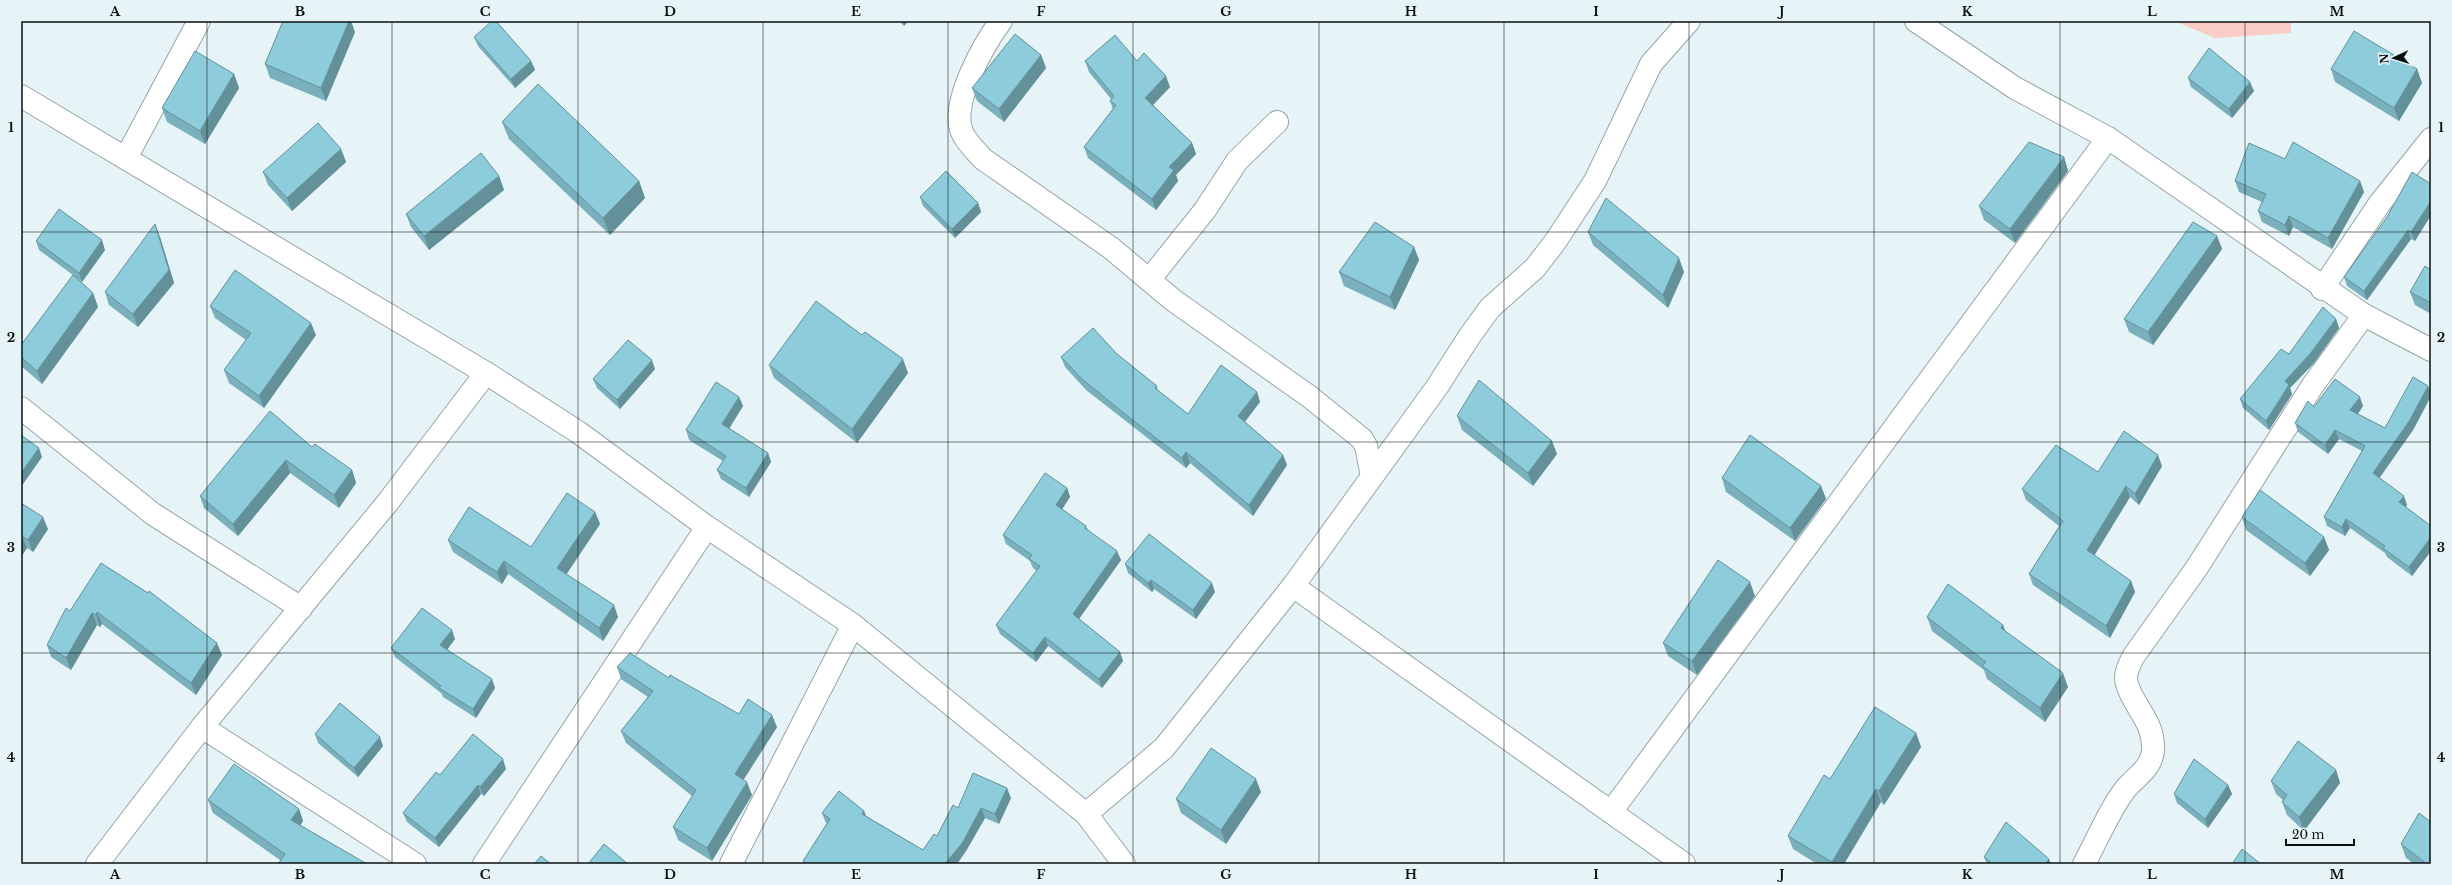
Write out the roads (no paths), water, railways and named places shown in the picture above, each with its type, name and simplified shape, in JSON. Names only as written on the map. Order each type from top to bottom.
[{"type":"street","points":[[126,158],[199,21]]},
{"type":"street","points":[[1001,21],[970,77],[960,100],[959,115],[965,138],[983,158],[1111,248],[1173,300],[1310,396],[1362,439],[1366,446],[1372,476]]},
{"type":"street","points":[[1086,814],[1164,748],[1292,586],[1437,387],[1469,336],[1490,308],[1534,268],[1554,242],[1595,182],[1651,64],[1689,21]]},
{"type":"street","points":[[1916,21],[2015,88],[2108,138],[2322,288],[2364,315],[2431,350]]},
{"type":"street","points":[[21,96],[486,373],[578,432],[707,527],[853,626],[1086,814],[1124,864]]},
{"type":"street","points":[[1149,280],[1205,210],[1237,161],[1277,122]]},
{"type":"street","points":[[1611,812],[2108,138]]},
{"type":"street","points":[[2322,288],[2380,203],[2431,139]]},
{"type":"street","points":[[2084,864],[2121,796],[2129,785],[2149,764],[2153,752],[2152,735],[2127,683],[2126,672],[2133,657],[2196,569],[2313,385],[2364,315]]},
{"type":"street","points":[[97,864],[202,727],[388,502],[486,373]]},
{"type":"street","points":[[21,408],[153,514],[301,608]]},
{"type":"street","points":[[484,864],[707,527]]},
{"type":"street","points":[[1292,586],[1684,864]]},
{"type":"street","points":[[731,864],[853,626]]},
{"type":"street","points":[[202,727],[416,864]]}]
